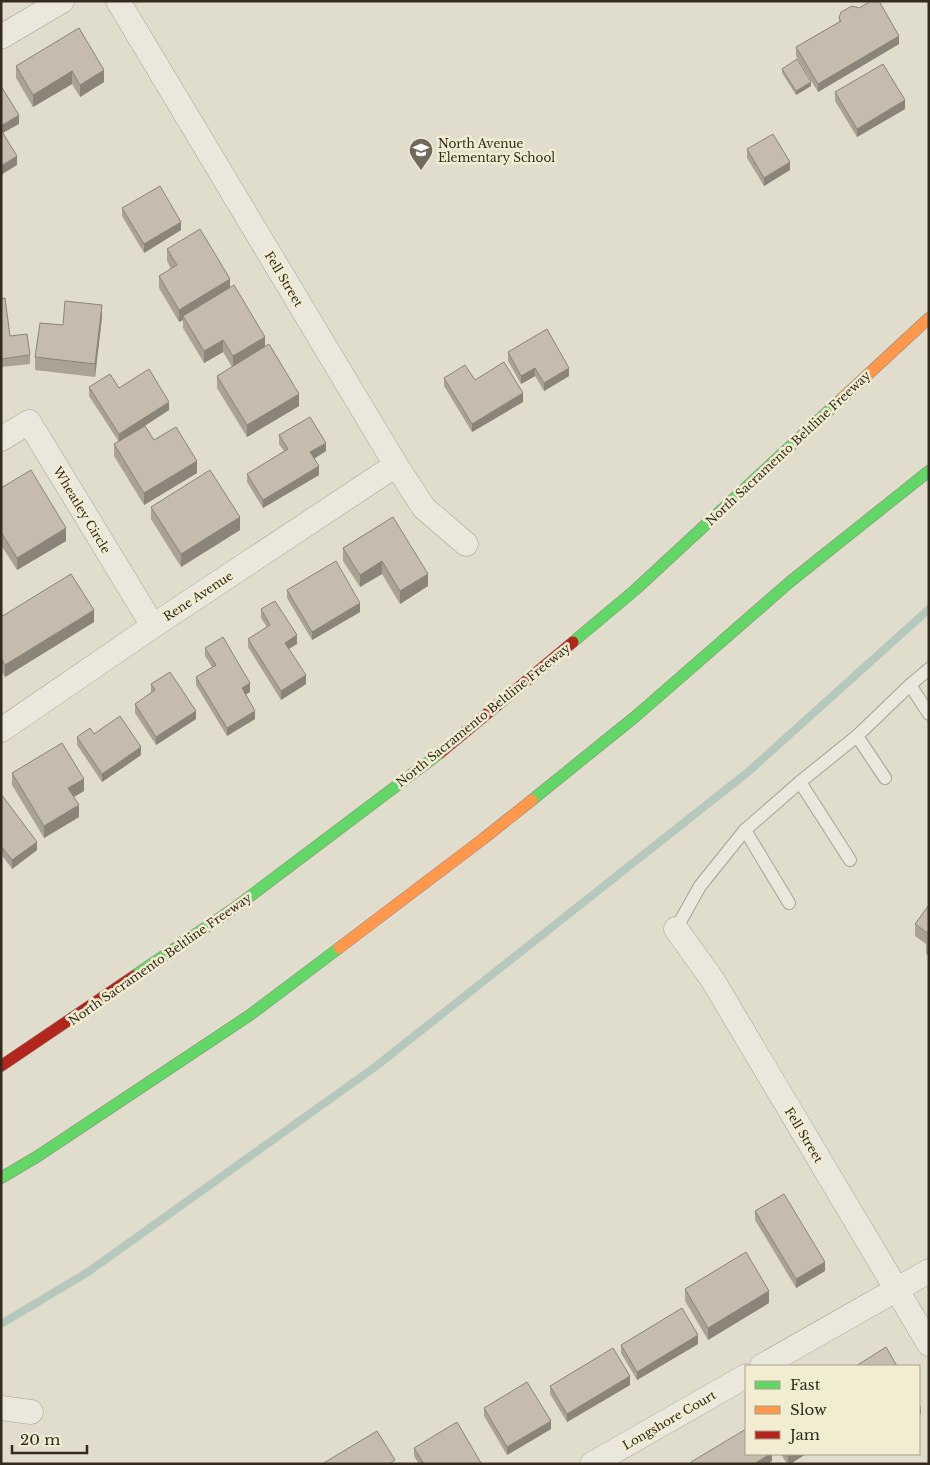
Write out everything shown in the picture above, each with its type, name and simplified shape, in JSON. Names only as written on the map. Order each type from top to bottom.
[{"type":"highway","name":"North Sacramento Beltline Freeway","points":[[1,1065],[22,1054],[233,909],[438,755],[634,590],[929,318]]},
{"type":"highway","points":[[1,1178],[47,1150],[250,1015],[483,840],[636,716],[791,582],[929,471]]},
{"type":"street","points":[[1,37],[62,1]]},
{"type":"street","name":"Fell Street","points":[[118,1],[396,465],[424,508],[466,544]]},
{"type":"street","name":"Wheatley Circle","points":[[1,439],[29,422],[153,626]]},
{"type":"street","name":"Rene Avenue","points":[[1,730],[153,626],[396,465]]},
{"type":"street","name":"Fell Street","points":[[676,929],[712,979],[929,1344]]},
{"type":"street","points":[[764,1365],[929,1271]]},
{"type":"street","name":"Longshore Court","points":[[592,1464],[745,1377]]},
{"type":"street","points":[[1,1408],[31,1412]]},
{"type":"lane","points":[[676,929],[700,886],[745,830],[856,736],[910,685],[929,670]]},
{"type":"lane","points":[[910,685],[929,714]]},
{"type":"lane","points":[[856,736],[885,778]]},
{"type":"lane","points":[[800,782],[850,860]]},
{"type":"lane","points":[[745,830],[789,902]]},
{"type":"building","points":[[871,1],[879,1],[899,36],[818,84],[796,47],[841,21],[839,18],[841,12],[852,6],[859,8]]},
{"type":"building","points":[[79,28],[104,70],[80,85],[72,71],[33,95],[16,66]]},
{"type":"building","points":[[797,59],[811,82],[796,91],[782,69]]},
{"type":"building","points":[[883,64],[905,100],[857,129],[835,92]]},
{"type":"building","points":[[1,86],[19,115],[1,126]]},
{"type":"building","points":[[1,130],[17,156],[1,166]]},
{"type":"building","points":[[773,134],[790,162],[764,178],[747,149]]},
{"type":"building","points":[[160,186],[181,222],[144,244],[122,208]]},
{"type":"building","points":[[200,229],[230,279],[179,310],[159,276],[177,265],[167,249]]},
{"type":"building","points":[[234,285],[265,337],[233,356],[223,340],[204,351],[183,316]]},
{"type":"building","points":[[5,298],[10,336],[27,334],[30,355],[1,359],[1,299]]},
{"type":"building","points":[[65,301],[102,305],[95,364],[35,357],[40,323],[63,325]]},
{"type":"building","points":[[547,329],[569,368],[544,383],[535,368],[521,376],[508,352]]},
{"type":"building","points":[[269,344],[299,394],[247,425],[217,376]]},
{"type":"building","points":[[504,362],[523,393],[472,424],[444,378],[465,365],[475,380]]},
{"type":"building","points":[[149,369],[169,402],[119,434],[89,387],[110,374],[119,388]]},
{"type":"building","points":[[310,417],[326,443],[310,452],[319,466],[263,500],[247,474],[288,449],[279,435]]},
{"type":"building","points":[[145,426],[154,440],[176,427],[197,461],[144,493],[114,444]]},
{"type":"building","points":[[31,470],[66,528],[17,558],[1,532],[1,488]]},
{"type":"building","points":[[210,470],[240,517],[181,554],[151,507]]},
{"type":"building","points":[[393,517],[428,574],[400,591],[382,561],[360,575],[343,548]]},
{"type":"building","points":[[336,561],[360,603],[312,632],[287,590]]},
{"type":"building","points":[[71,574],[94,610],[5,665],[1,658],[1,617]]},
{"type":"building","points":[[275,601],[297,635],[285,643],[306,675],[281,691],[248,639],[270,625],[261,609]]},
{"type":"building","points":[[223,637],[250,683],[242,688],[255,711],[227,728],[196,677],[216,665],[205,648]]},
{"type":"building","points":[[170,672],[196,711],[156,737],[135,704],[155,690],[151,684]]},
{"type":"building","points":[[120,716],[141,747],[102,774],[77,737],[90,728],[94,734]]},
{"type":"building","points":[[62,743],[84,779],[68,788],[79,805],[44,826],[12,773]]},
{"type":"building","points":[[1,794],[37,842],[12,860],[1,846]]},
{"type":"building","points":[[929,905],[929,934],[915,924]]},
{"type":"building","points":[[784,1194],[825,1262],[796,1279],[755,1211]]},
{"type":"building","points":[[746,1252],[769,1291],[708,1328],[685,1289]]},
{"type":"building","points":[[682,1308],[698,1335],[637,1372],[621,1345]]},
{"type":"building","points":[[886,1347],[896,1365],[858,1365]]},
{"type":"building","points":[[613,1348],[630,1376],[567,1414],[550,1386]]},
{"type":"building","points":[[527,1382],[551,1421],[507,1447],[484,1408]]},
{"type":"building","points":[[457,1422],[481,1463],[424,1464],[414,1448]]},
{"type":"building","points":[[745,1430],[745,1455],[768,1455],[754,1464],[692,1464],[691,1462]]},
{"type":"building","points":[[377,1431],[395,1460],[389,1464],[322,1464]]},
{"type":"waterway","points":[[1,1324],[88,1272],[375,1067],[748,772],[929,609]]},
{"type":"traffic: fast","points":[[573,642],[635,590],[835,405]]},
{"type":"traffic: fast","points":[[532,800],[636,716],[791,581],[929,471]]},
{"type":"traffic: fast","points":[[134,976],[233,909],[440,753]]},
{"type":"traffic: fast","points":[[1,1178],[38,1156],[250,1015],[339,948]]},
{"type":"traffic: slow","points":[[835,405],[929,318]]},
{"type":"traffic: slow","points":[[339,948],[532,800]]},
{"type":"traffic: jam","points":[[440,753],[573,642]]},
{"type":"traffic: jam","points":[[1,1066],[134,976]]},
{"type":"place","name":"North Avenue Elementary School","points":[[421,171]]}]
